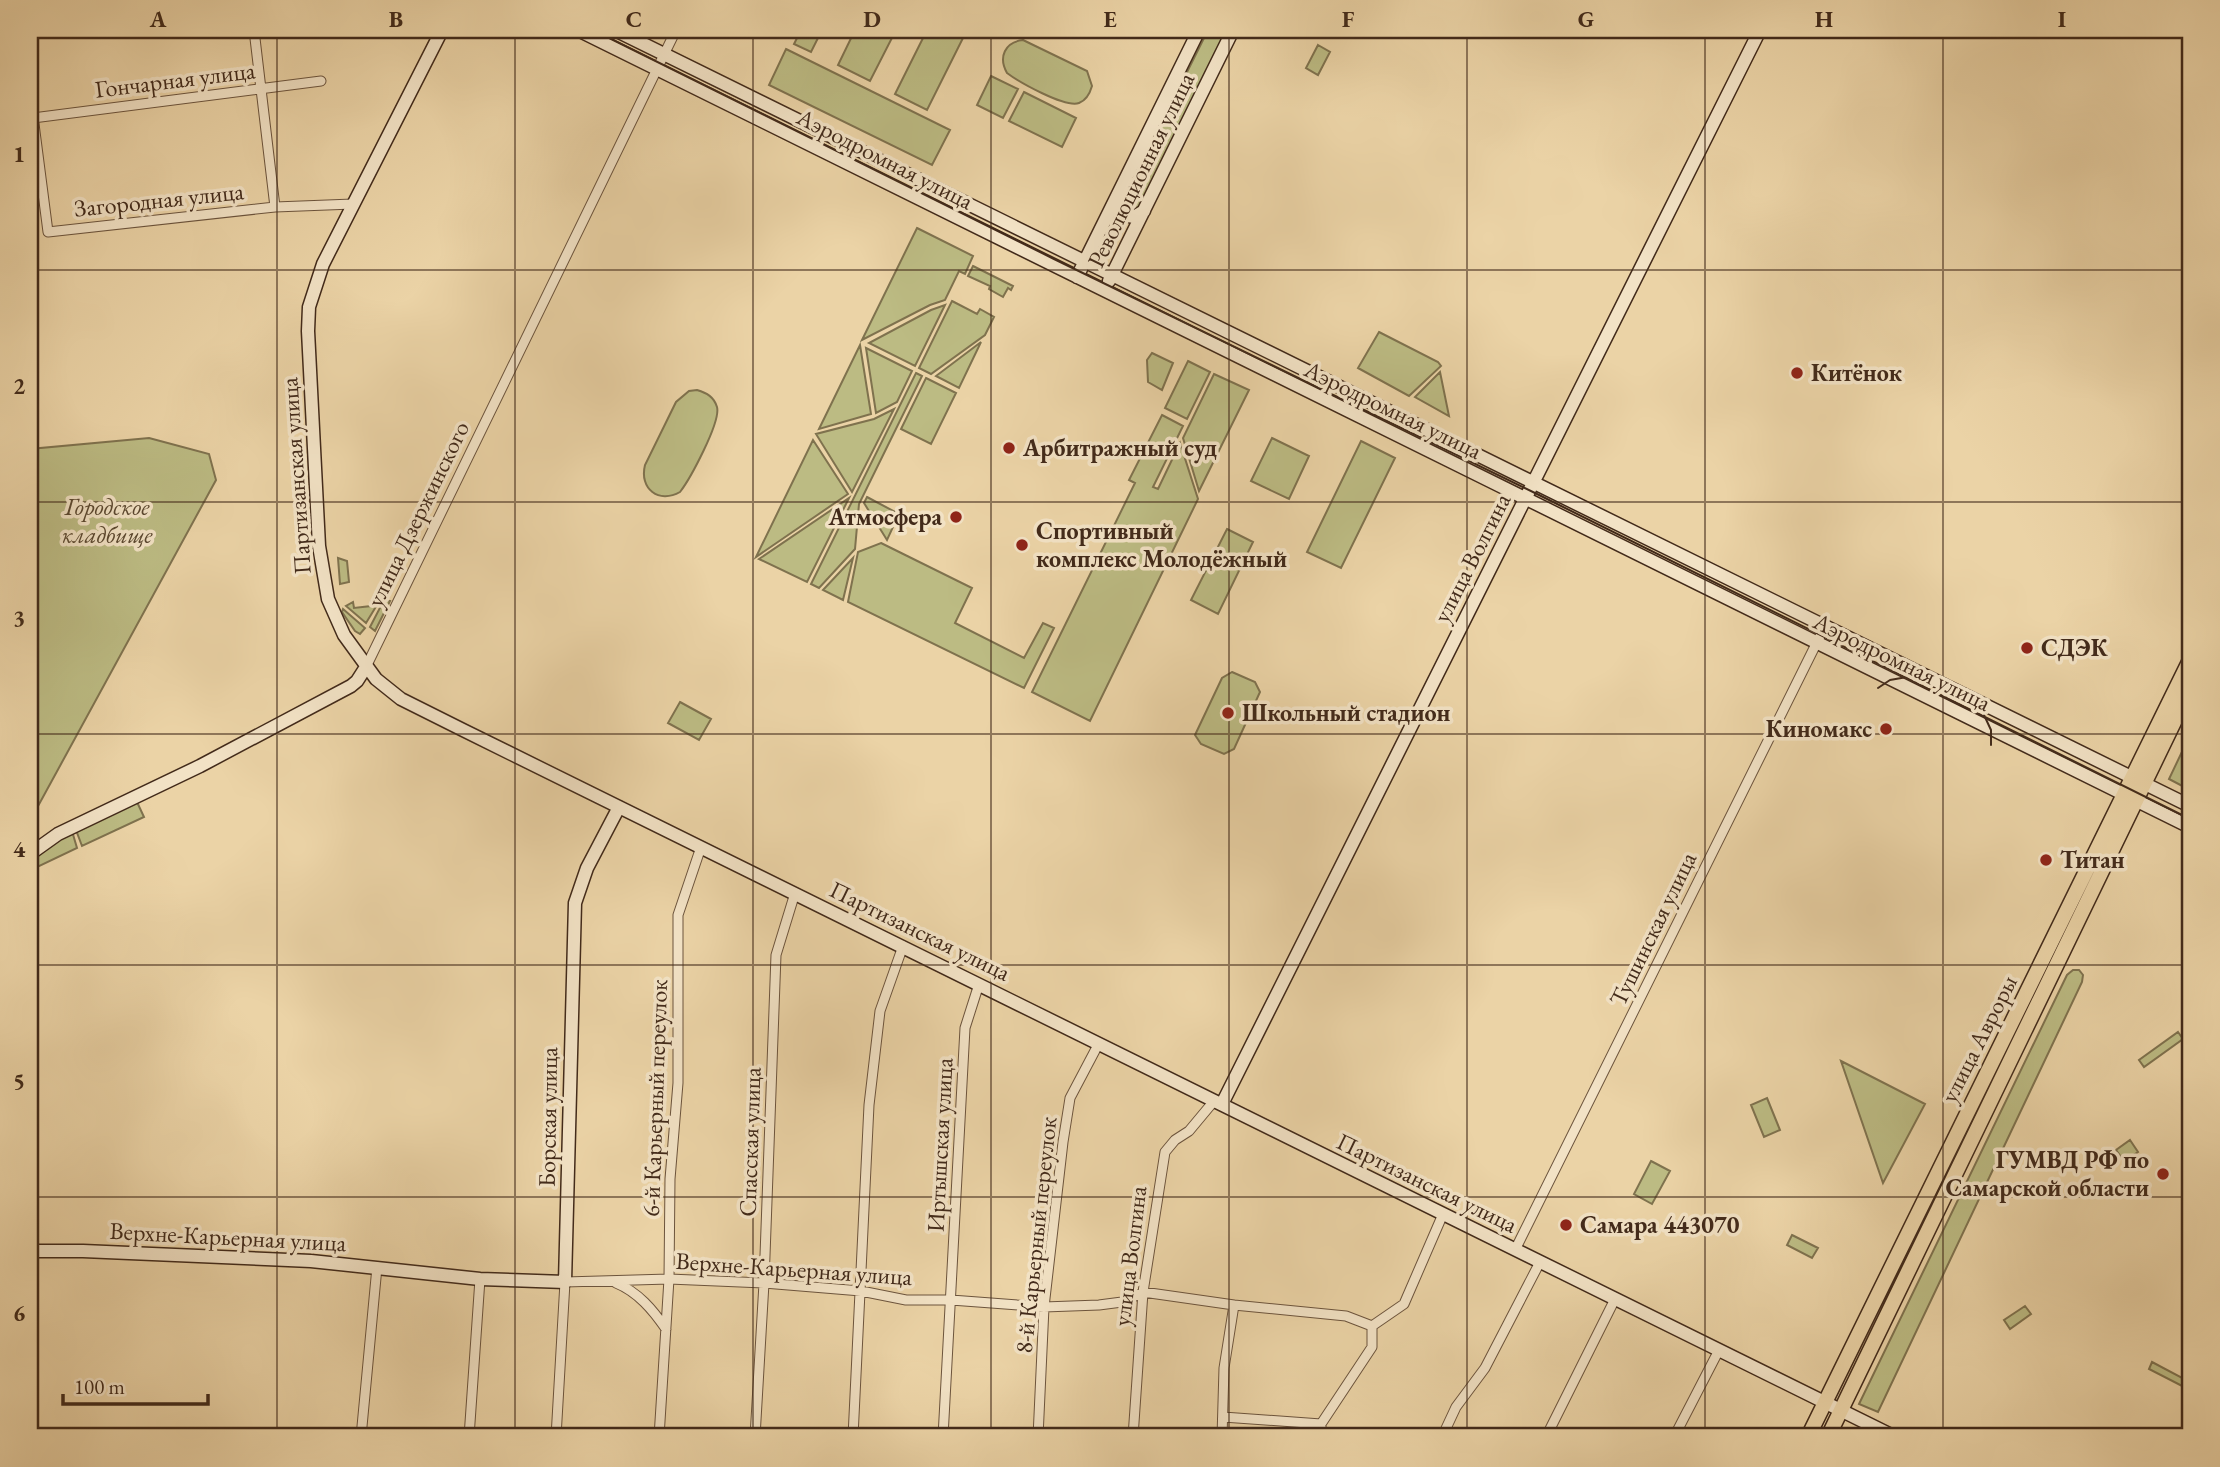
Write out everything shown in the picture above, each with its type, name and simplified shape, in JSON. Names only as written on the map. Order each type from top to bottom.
[{"type":"main road","name":"улица Авроры","points":[[1808,1437],[2022,1004],[2138,780],[2190,660]]},
{"type":"main road","name":"улица Авроры","points":[[2138,780],[2190,689]]},
{"type":"main road","name":"улица Авроры","points":[[1828,1437],[2129,798]]},
{"type":"street","points":[[254,30],[275,207],[353,204]]},
{"type":"street","name":"Партизанская улица","points":[[442,30],[353,204],[315,285],[309,307],[319,547],[324,584],[339,625],[366,667],[384,686],[401,699],[1895,1437]]},
{"type":"street","name":"Аэродромная улица","points":[[578,30],[2190,827]]},
{"type":"street","name":"Аэродромная улица","points":[[615,30],[2190,806]]},
{"type":"street","name":"улица Дзержинского","points":[[30,854],[58,835],[200,766],[357,681],[676,30]]},
{"type":"street","name":"Революционная улица","points":[[1077,277],[1199,30]]},
{"type":"street","name":"Революционная улица","points":[[1105,291],[1233,30]]},
{"type":"street","name":"улица Волгина","points":[[1133,1437],[1143,1292],[1165,1152],[1218,1103],[1760,30]]},
{"type":"street","name":"Гончарная улица","points":[[33,118],[321,81]]},
{"type":"street","points":[[30,93],[33,118]]},
{"type":"street","name":"Загородная улица","points":[[33,118],[48,232],[275,207]]},
{"type":"street","points":[[1116,200],[1119,210],[1126,215],[1134,217],[1144,211]]},
{"type":"street","name":"Тушинская улица","points":[[1515,1250],[1825,626]]},
{"type":"street","name":"Борская улица","points":[[556,1437],[565,1282],[575,904],[587,868],[619,807]]},
{"type":"street","name":"6-й Карьерный переулок","points":[[659,1437],[669,1279],[670,1179],[678,1083],[678,915],[701,847]]},
{"type":"street","name":"Спасская улица","points":[[755,1437],[764,1283],[776,956],[795,893]]},
{"type":"street","points":[[853,1437],[869,1105],[880,1011],[903,946]]},
{"type":"street","name":"Иртышская улица","points":[[943,1437],[965,1028],[979,984]]},
{"type":"street","name":"8-й Карьерный переулок","points":[[1038,1437],[1044,1307],[1063,1142],[1070,1097],[1098,1043]]},
{"type":"street","points":[[1321,1437],[1321,1424],[1372,1347],[1372,1326],[1404,1304],[1443,1214]]},
{"type":"street","name":"Верхне-Карьерная улица","points":[[30,1251],[96,1251],[377,1266],[480,1279],[565,1282],[669,1279],[764,1283],[861,1291],[906,1300],[951,1300],[1044,1307],[1099,1306],[1122,1302],[1143,1292],[1234,1306],[1346,1316],[1372,1326]]},
{"type":"street","points":[[1442,1437],[1456,1407],[1486,1368],[1540,1262]]},
{"type":"street","points":[[361,1437],[377,1266]]},
{"type":"street","points":[[469,1437],[480,1279]]},
{"type":"street","points":[[611,1281],[625,1286],[644,1301],[666,1329]]},
{"type":"street","points":[[1546,1437],[1615,1299]]},
{"type":"street","points":[[1222,1437],[1224,1368],[1234,1306]]},
{"type":"street","points":[[1674,1437],[1718,1350]]},
{"type":"street","points":[[1223,1418],[1321,1424]]},
{"type":"green space","points":[[801,30],[822,30],[811,52],[794,44]]},
{"type":"green space","points":[[855,30],[896,30],[870,81],[838,65]]},
{"type":"green space","points":[[927,30],[967,30],[927,110],[895,94]]},
{"type":"green space","points":[[1208,30],[1228,30],[1140,209],[1130,210],[1123,200]]},
{"type":"green space","points":[[1023,40],[1087,71],[1092,86],[1086,98],[1079,103],[1064,102],[1031,88],[1007,73],[1003,61],[1005,51],[1012,44]]},
{"type":"green space","points":[[1318,45],[1330,52],[1318,75],[1306,68]]},
{"type":"green space","points":[[786,49],[950,130],[932,165],[769,85]]},
{"type":"green space","points":[[991,76],[1018,89],[1003,118],[977,105]]},
{"type":"green space","points":[[1024,92],[1076,118],[1062,147],[1009,121]]},
{"type":"green space","points":[[917,228],[973,256],[965,274],[959,271],[945,300],[862,340]]},
{"type":"green space","points":[[973,266],[1013,286],[1011,290],[1008,288],[1003,297],[989,289],[990,286],[968,276]]},
{"type":"green space","points":[[952,301],[977,314],[980,309],[994,317],[985,335],[931,374],[919,368]]},
{"type":"green space","points":[[945,305],[915,366],[869,343],[931,310]]},
{"type":"green space","points":[[1379,332],[1441,366],[1409,396],[1358,368]]},
{"type":"green space","points":[[981,342],[959,388],[936,376]]},
{"type":"green space","points":[[860,345],[871,414],[819,429]]},
{"type":"green space","points":[[866,348],[912,371],[897,402],[876,413]]},
{"type":"green space","points":[[1152,353],[1173,363],[1162,390],[1148,382],[1147,360]]},
{"type":"green space","points":[[1188,361],[1210,372],[1187,419],[1165,408]]},
{"type":"green space","points":[[1440,372],[1449,416],[1415,397]]},
{"type":"green space","points":[[916,373],[922,376],[859,504],[855,549],[819,588],[811,584]]},
{"type":"green space","points":[[1214,374],[1249,390],[1199,491],[1183,438]]},
{"type":"green space","points":[[926,378],[956,393],[931,444],[901,429]]},
{"type":"green space","points":[[697,390],[710,396],[717,407],[710,437],[680,492],[658,495],[652,492],[645,481],[645,465],[676,402],[689,391]]},
{"type":"green space","points":[[894,409],[852,492],[816,434],[874,419]]},
{"type":"green space","points":[[1162,415],[1183,426],[1153,487],[1158,489],[1180,443],[1198,499],[1090,721],[1032,692],[1135,483],[1129,480]]},
{"type":"green space","name":"Городское кладбище","points":[[149,438],[209,454],[216,480],[37,808],[30,811],[30,449]]},
{"type":"green space","points":[[1272,438],[1309,456],[1289,499],[1251,481]]},
{"type":"green space","points":[[813,440],[848,494],[756,557]]},
{"type":"green space","points":[[1361,441],[1395,458],[1341,568],[1307,552]]},
{"type":"green space","points":[[867,497],[899,514],[887,540],[864,503]]},
{"type":"green space","points":[[849,498],[807,582],[759,559]]},
{"type":"green space","points":[[1227,529],[1253,542],[1218,614],[1191,600]]},
{"type":"green space","points":[[881,543],[972,588],[955,623],[1024,658],[1043,623],[1054,628],[1024,688],[848,602],[858,552]]},
{"type":"green space","points":[[338,558],[347,561],[349,582],[340,584]]},
{"type":"green space","points":[[853,558],[843,600],[823,590]]},
{"type":"green space","points":[[380,600],[366,623],[346,606],[353,602],[354,608],[371,606],[371,601]]},
{"type":"green space","points":[[384,600],[390,601],[375,631],[370,627]]},
{"type":"green space","points":[[343,609],[365,628],[360,634],[342,612]]},
{"type":"green space","name":"Школьный стадион","points":[[1232,672],[1255,682],[1260,692],[1234,749],[1224,754],[1201,744],[1195,735],[1222,678]]},
{"type":"green space","points":[[680,702],[711,719],[699,740],[668,723]]},
{"type":"green space","points":[[2190,735],[2190,790],[2169,779]]},
{"type":"green space","points":[[137,802],[144,817],[82,846],[76,830]]},
{"type":"green space","points":[[72,831],[77,848],[31,870],[36,852]]},
{"type":"green space","points":[[2073,970],[2079,970],[2083,975],[2082,982],[1878,1412],[1859,1404],[2067,975]]},
{"type":"green space","points":[[2178,1032],[2183,1039],[2144,1067],[2139,1060]]},
{"type":"green space","points":[[1841,1061],[1925,1104],[1883,1183]]},
{"type":"green space","points":[[1767,1098],[1780,1130],[1764,1137],[1751,1105]]},
{"type":"green space","points":[[2130,1140],[2138,1152],[2124,1161],[2116,1150]]},
{"type":"green space","points":[[1651,1161],[1670,1171],[1652,1204],[1634,1194]]},
{"type":"green space","points":[[1792,1235],[1818,1248],[1812,1258],[1787,1245]]},
{"type":"green space","points":[[2025,1306],[2031,1314],[2010,1329],[2004,1320]]},
{"type":"green space","points":[[2152,1362],[2190,1382],[2190,1390],[2149,1369]]},
{"type":"tram line","points":[[593,30],[1054,259],[1539,495],[2190,819]]},
{"type":"tram line","points":[[1878,688],[1890,680],[1907,677]]},
{"type":"tram line","points":[[1984,715],[1991,730],[1991,745]]},
{"type":"place","name":"Китёнок","points":[[1797,373]]},
{"type":"place","name":"Арбитражный суд","points":[[1009,448]]},
{"type":"place","name":"Атмосфера","points":[[956,517]]},
{"type":"place","name":"Спортивный комплекс Молодёжный","points":[[1022,545]]},
{"type":"place","name":"СДЭК","points":[[2027,648]]},
{"type":"place","name":"Школьный стадион","points":[[1228,713]]},
{"type":"place","name":"Киномакс","points":[[1886,729]]},
{"type":"place","name":"Титан","points":[[2046,860]]},
{"type":"place","name":"ГУМВД РФ по Самарской области","points":[[2163,1174]]},
{"type":"place","name":"Самара 443070","points":[[1566,1225]]}]
